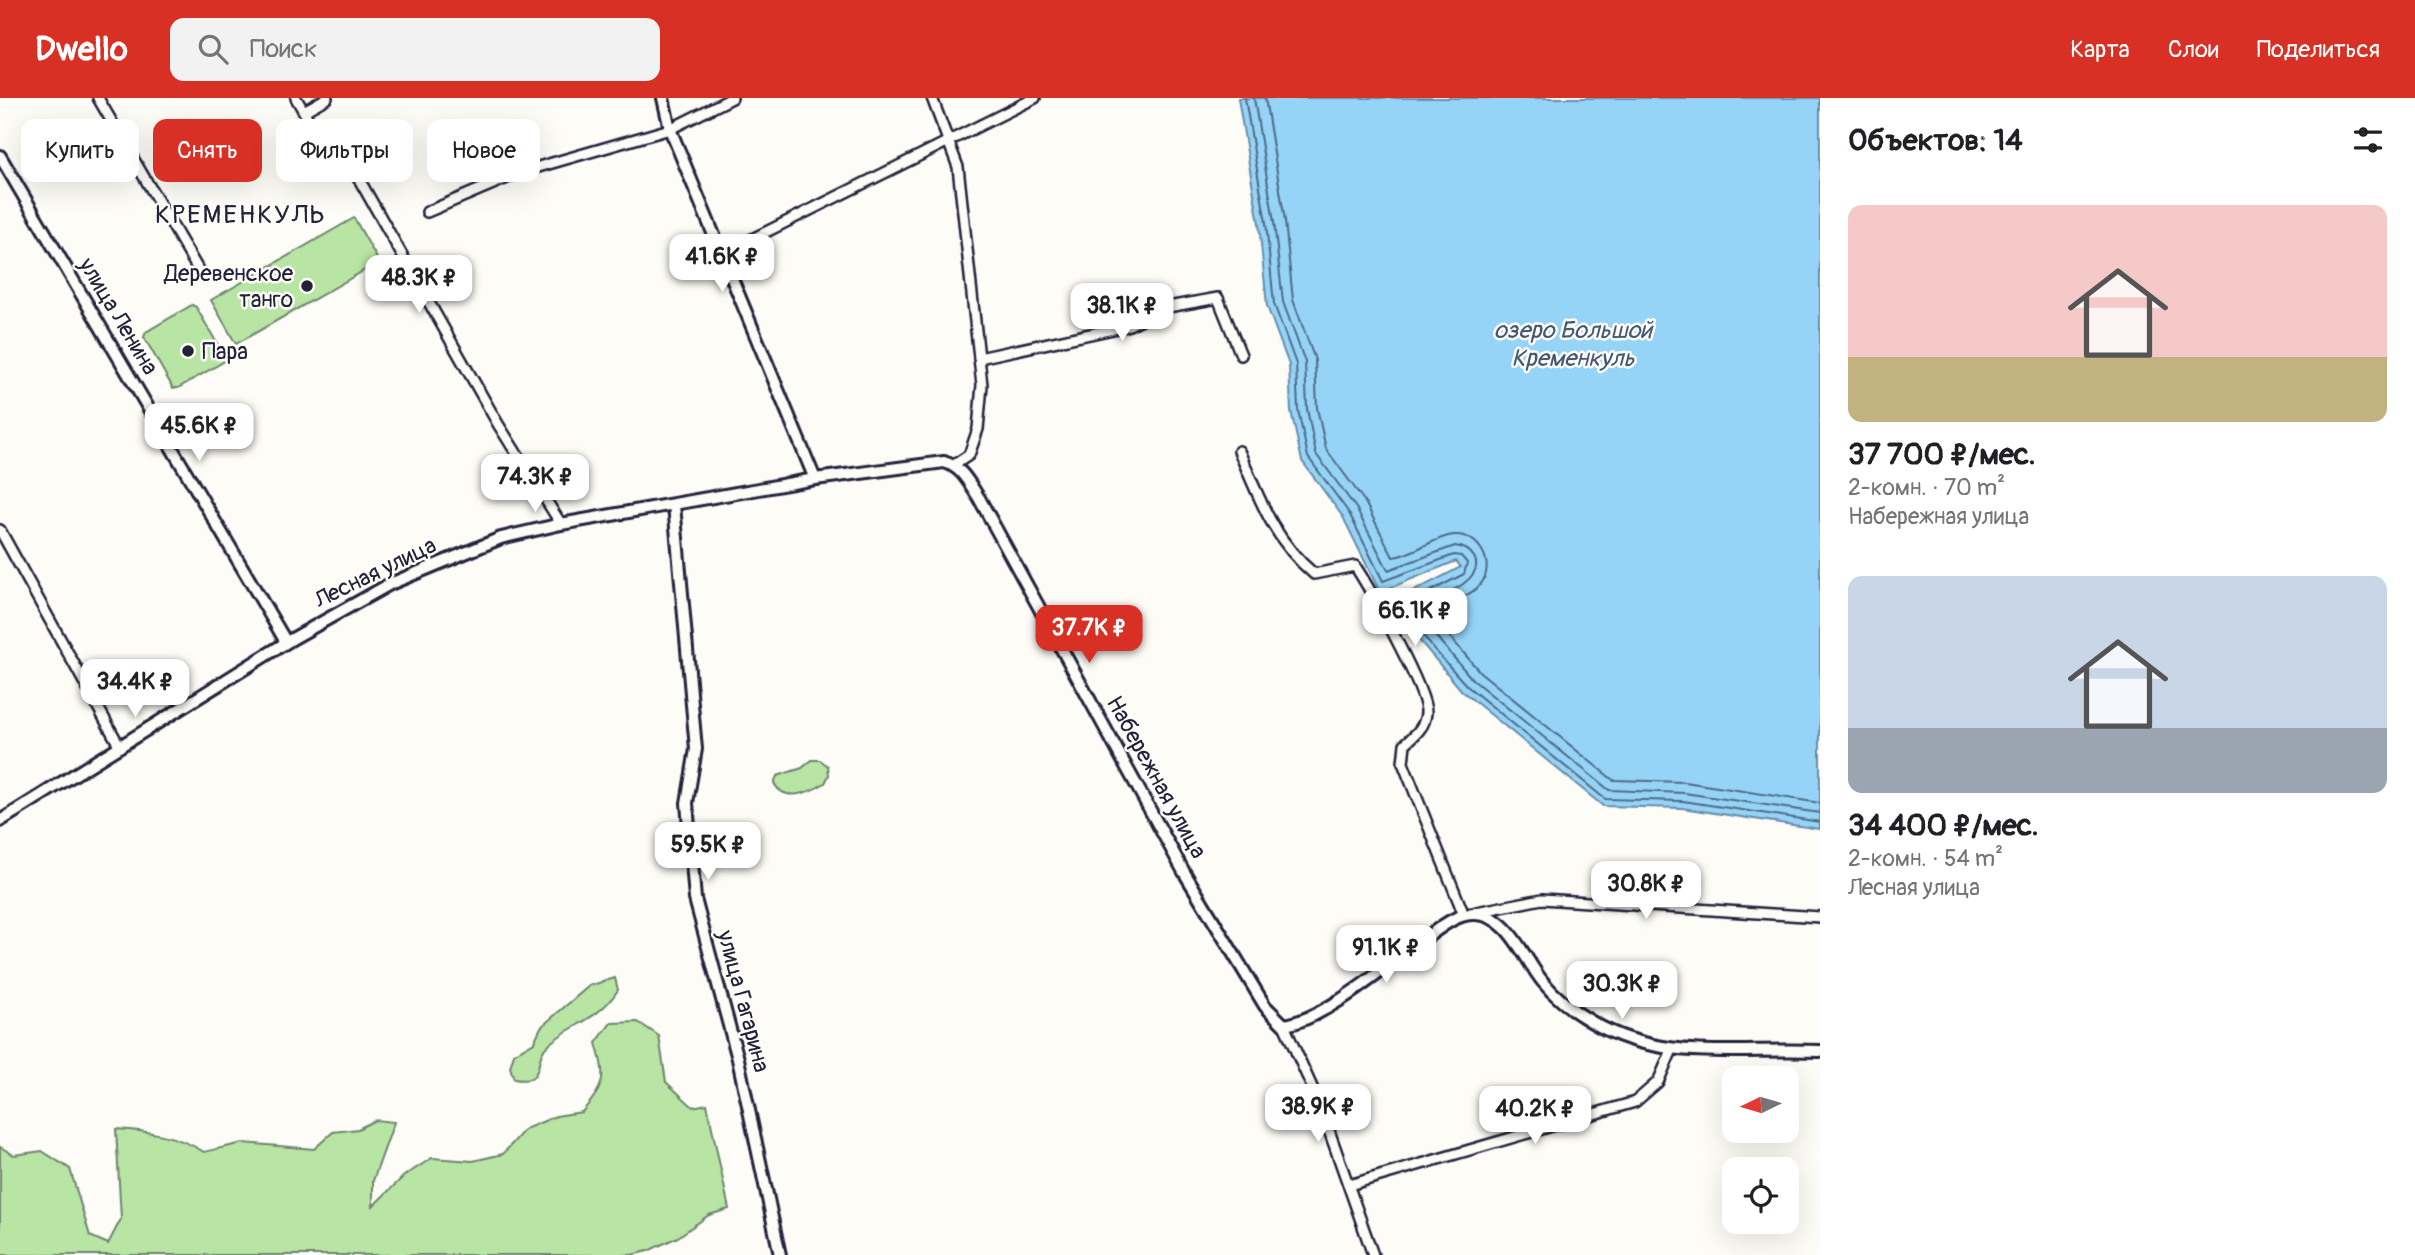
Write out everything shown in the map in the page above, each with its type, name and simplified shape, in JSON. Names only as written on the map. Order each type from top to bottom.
[{"type":"street","points":[[98,98],[200,273]]},
{"type":"street","points":[[296,98],[318,136],[347,158],[498,424],[561,524]]},
{"type":"street","points":[[304,111],[327,98]]},
{"type":"street","points":[[663,98],[670,129],[815,479],[930,463],[954,464],[969,454],[978,429],[982,384],[958,167],[932,98]]},
{"type":"street","points":[[427,212],[520,172],[670,129],[732,98]]},
{"type":"street","points":[[722,254],[949,144],[1035,98]]},
{"type":"street","name":"улица Ленина","points":[[0,156],[286,642]]},
{"type":"street","points":[[979,358],[1127,326],[1168,307],[1218,298],[1241,355]]},
{"type":"street","points":[[1239,451],[1273,526],[1292,556],[1314,574],[1355,566],[1409,670],[1426,712],[1421,729],[1405,744],[1403,763],[1468,914]]},
{"type":"street","name":"Набережная улица","points":[[954,464],[979,498],[1184,872],[1265,1006],[1288,1025]]},
{"type":"street","name":"Лесная улица","points":[[0,821],[286,642],[418,571],[501,538],[561,524],[815,479]]},
{"type":"street","name":"улица Гагарина","points":[[674,505],[696,749],[687,803],[695,899],[738,1059],[780,1255]]},
{"type":"street","points":[[0,530],[120,747]]},
{"type":"street","points":[[1373,1255],[1320,1105],[1288,1025],[1313,1018],[1444,925],[1468,914],[1542,899],[1820,917]]},
{"type":"street","points":[[1468,914],[1494,919],[1509,933],[1543,982],[1564,1003],[1612,1034],[1672,1050],[1820,1051]]},
{"type":"street","points":[[1349,1185],[1635,1102],[1658,1082],[1672,1050]]},
{"type":"green space","points":[[354,218],[379,262],[236,344],[211,300]]},
{"type":"green space","points":[[192,305],[196,307],[225,357],[223,362],[178,388],[173,388],[144,337],[146,332]]},
{"type":"green space","points":[[812,760],[820,760],[828,766],[829,775],[825,783],[797,794],[784,793],[778,789],[774,783],[777,776],[802,768]]},
{"type":"green space","points":[[615,978],[618,990],[602,1009],[548,1045],[543,1050],[538,1069],[531,1078],[514,1079],[510,1067],[514,1054],[534,1042],[541,1027],[589,986]]},
{"type":"green space","points":[[638,1022],[659,1036],[666,1082],[693,1107],[707,1104],[729,1209],[709,1215],[678,1237],[648,1251],[631,1255],[0,1255],[0,1147],[14,1155],[42,1151],[70,1169],[90,1236],[108,1244],[121,1219],[116,1129],[162,1135],[204,1152],[243,1143],[314,1149],[333,1132],[358,1129],[375,1120],[394,1122],[373,1181],[373,1206],[404,1176],[432,1158],[473,1161],[503,1154],[525,1129],[556,1116],[582,1112],[596,1094],[602,1080],[596,1043],[611,1023]]},
{"type":"water","name":"озеро Большой Кременкуль","points":[[1238,98],[1820,98],[1820,829],[1682,808],[1603,806],[1462,691],[1389,604],[1461,567],[1456,561],[1380,592],[1343,517],[1302,461],[1291,411],[1289,365],[1267,306],[1259,224]]},
{"type":"place","name":"Деревенское танго","points":[[307,286]]},
{"type":"place","name":"Пара","points":[[188,351]]},
{"type":"district","name":"КРЕМЕНКУЛЬ","points":[[241,214]]}]
